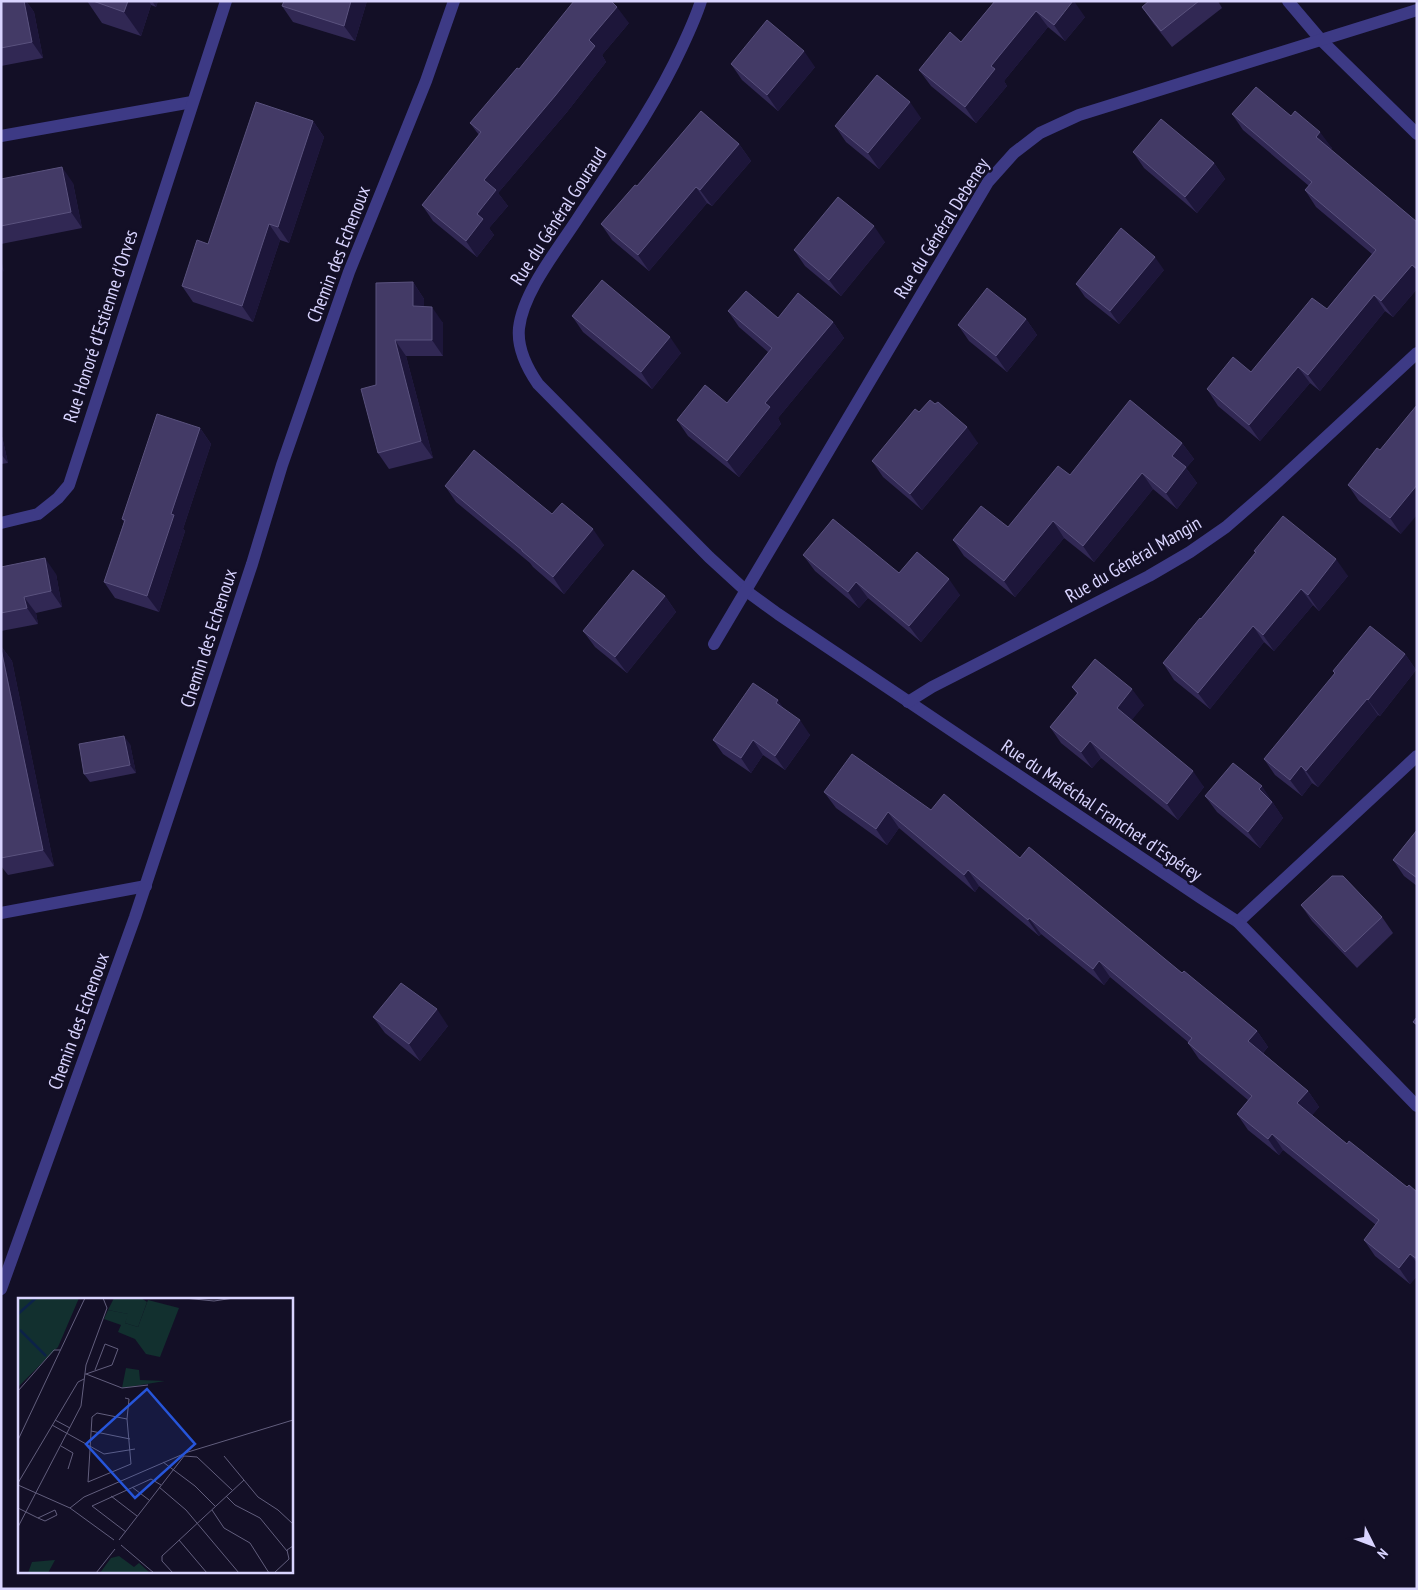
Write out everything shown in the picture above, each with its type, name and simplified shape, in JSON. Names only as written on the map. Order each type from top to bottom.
[{"type":"street","name":"Rue Honoré d'Estienne d'Orves","points":[[1,523],[38,514],[58,498],[69,485],[226,1]]},
{"type":"street","name":"Chemin des Echenoux","points":[[1,1288],[146,886],[246,582],[282,465],[348,272],[426,81],[454,1]]},
{"type":"street","name":"Rue du Général Gouraud","points":[[701,1],[672,70],[650,110],[526,300],[519,329],[522,351],[528,370],[538,384],[709,557],[745,590]]},
{"type":"street","points":[[1288,1],[1321,40],[1417,134]]},
{"type":"street","name":"Rue du Général Debeney","points":[[714,644],[988,182],[1014,153],[1040,133],[1079,115],[1417,10]]},
{"type":"street","points":[[1,136],[192,102]]},
{"type":"street","name":"Rue du Général Mangin","points":[[908,702],[932,687],[1149,576],[1190,552],[1226,527],[1272,487],[1417,352]]},
{"type":"street","name":"Rue du Maréchal Franchet d'Espérey","points":[[745,590],[908,702],[1238,922],[1417,1106]]},
{"type":"street","points":[[1238,922],[1417,756]]},
{"type":"street","points":[[1,913],[146,886]]},
{"type":"building","points":[[1,1],[24,1],[32,42],[1,48]]},
{"type":"building","points":[[93,1],[128,1],[124,12]]},
{"type":"building","points":[[284,1],[351,1],[344,26],[282,6]]},
{"type":"building","points":[[574,1],[611,1],[617,7],[589,40],[595,46],[484,180],[496,190],[477,214],[483,219],[466,241],[422,205],[481,132],[470,123],[517,68],[519,69]]},
{"type":"building","points":[[995,1],[1073,1],[1054,25],[1036,11],[991,66],[995,69],[965,107],[919,70],[950,32],[961,42]]},
{"type":"building","points":[[1149,1],[1199,1],[1161,31],[1142,7]]},
{"type":"building","points":[[767,20],[804,51],[767,95],[731,64]]},
{"type":"building","points":[[877,75],[910,102],[868,153],[835,126]]},
{"type":"building","points":[[1256,87],[1291,116],[1295,111],[1320,132],[1316,137],[1417,222],[1417,269],[1412,265],[1381,301],[1374,295],[1308,375],[1298,367],[1249,425],[1207,389],[1233,357],[1251,372],[1312,298],[1327,309],[1376,250],[1305,190],[1312,182],[1232,114]]},
{"type":"building","points":[[256,102],[313,121],[278,227],[269,224],[242,306],[182,286],[197,240],[208,244]]},
{"type":"building","points":[[701,111],[739,144],[700,190],[696,187],[638,255],[601,224],[635,185],[637,186]]},
{"type":"building","points":[[1161,119],[1214,163],[1185,197],[1133,152]]},
{"type":"building","points":[[62,167],[71,212],[1,226],[1,179]]},
{"type":"building","points":[[838,197],[874,226],[829,280],[794,250]]},
{"type":"building","points":[[1121,228],[1155,257],[1110,311],[1076,284]]},
{"type":"building","points":[[602,280],[670,337],[641,372],[572,316]]},
{"type":"building","points":[[413,282],[413,306],[432,307],[432,340],[395,340],[421,441],[378,453],[361,389],[376,385],[376,283]]},
{"type":"building","points":[[987,288],[1026,319],[996,356],[958,325]]},
{"type":"building","points":[[746,291],[778,318],[798,293],[833,322],[765,403],[770,407],[727,461],[677,420],[705,385],[727,403],[772,348],[728,311]]},
{"type":"building","points":[[930,400],[935,404],[938,402],[967,427],[910,494],[872,461],[915,409],[919,412]]},
{"type":"building","points":[[1130,400],[1182,443],[1172,456],[1186,467],[1166,493],[1142,473],[1083,546],[1053,521],[1004,581],[953,540],[981,506],[1008,527],[1058,466],[1070,475]]},
{"type":"building","points":[[1417,405],[1417,485],[1390,518],[1348,485],[1377,448],[1380,450]]},
{"type":"building","points":[[157,414],[200,428],[171,514],[174,515],[147,596],[104,582],[125,520],[122,519]]},
{"type":"building","points":[[474,450],[552,514],[562,503],[593,529],[553,577],[445,486]]},
{"type":"building","points":[[1283,516],[1336,559],[1308,595],[1301,589],[1263,635],[1253,626],[1198,693],[1163,663],[1256,552],[1254,551]]},
{"type":"building","points":[[833,519],[899,573],[917,552],[949,579],[909,626],[856,582],[848,592],[803,555]]},
{"type":"building","points":[[45,558],[51,591],[24,597],[27,608],[1,613],[1,567]]},
{"type":"building","points":[[633,570],[665,596],[615,657],[583,631]]},
{"type":"building","points":[[1370,626],[1405,654],[1306,771],[1301,766],[1290,780],[1264,759],[1335,673],[1333,671]]},
{"type":"building","points":[[1,649],[43,850],[1,858]]},
{"type":"building","points":[[1095,659],[1132,689],[1117,708],[1193,771],[1167,804],[1090,741],[1081,752],[1050,727],[1078,693],[1072,687]]},
{"type":"building","points":[[753,683],[778,700],[776,703],[800,720],[775,756],[753,740],[741,758],[713,740]]},
{"type":"building","points":[[124,736],[130,765],[84,774],[79,744]]},
{"type":"building","points":[[852,754],[931,810],[944,794],[1020,858],[1029,847],[1182,973],[1184,971],[1257,1031],[1248,1041],[1308,1091],[1297,1103],[1347,1144],[1349,1141],[1407,1187],[1409,1185],[1417,1192],[1417,1259],[1410,1254],[1399,1268],[1364,1240],[1379,1220],[1272,1134],[1268,1139],[1237,1114],[1252,1096],[1188,1043],[1192,1038],[1099,961],[1093,969],[1029,918],[1028,920],[968,870],[964,875],[888,812],[876,829],[824,792]]},
{"type":"building","points":[[1233,763],[1262,786],[1259,789],[1272,802],[1248,832],[1205,796]]},
{"type":"building","points":[[1417,830],[1417,878],[1393,860]]},
{"type":"building","points":[[1332,876],[1343,876],[1382,917],[1345,952],[1301,905]]},
{"type":"building","points":[[401,983],[437,1009],[409,1044],[373,1017]]},
{"type":"building","points":[[1417,1017],[1417,1025],[1413,1022]]}]
